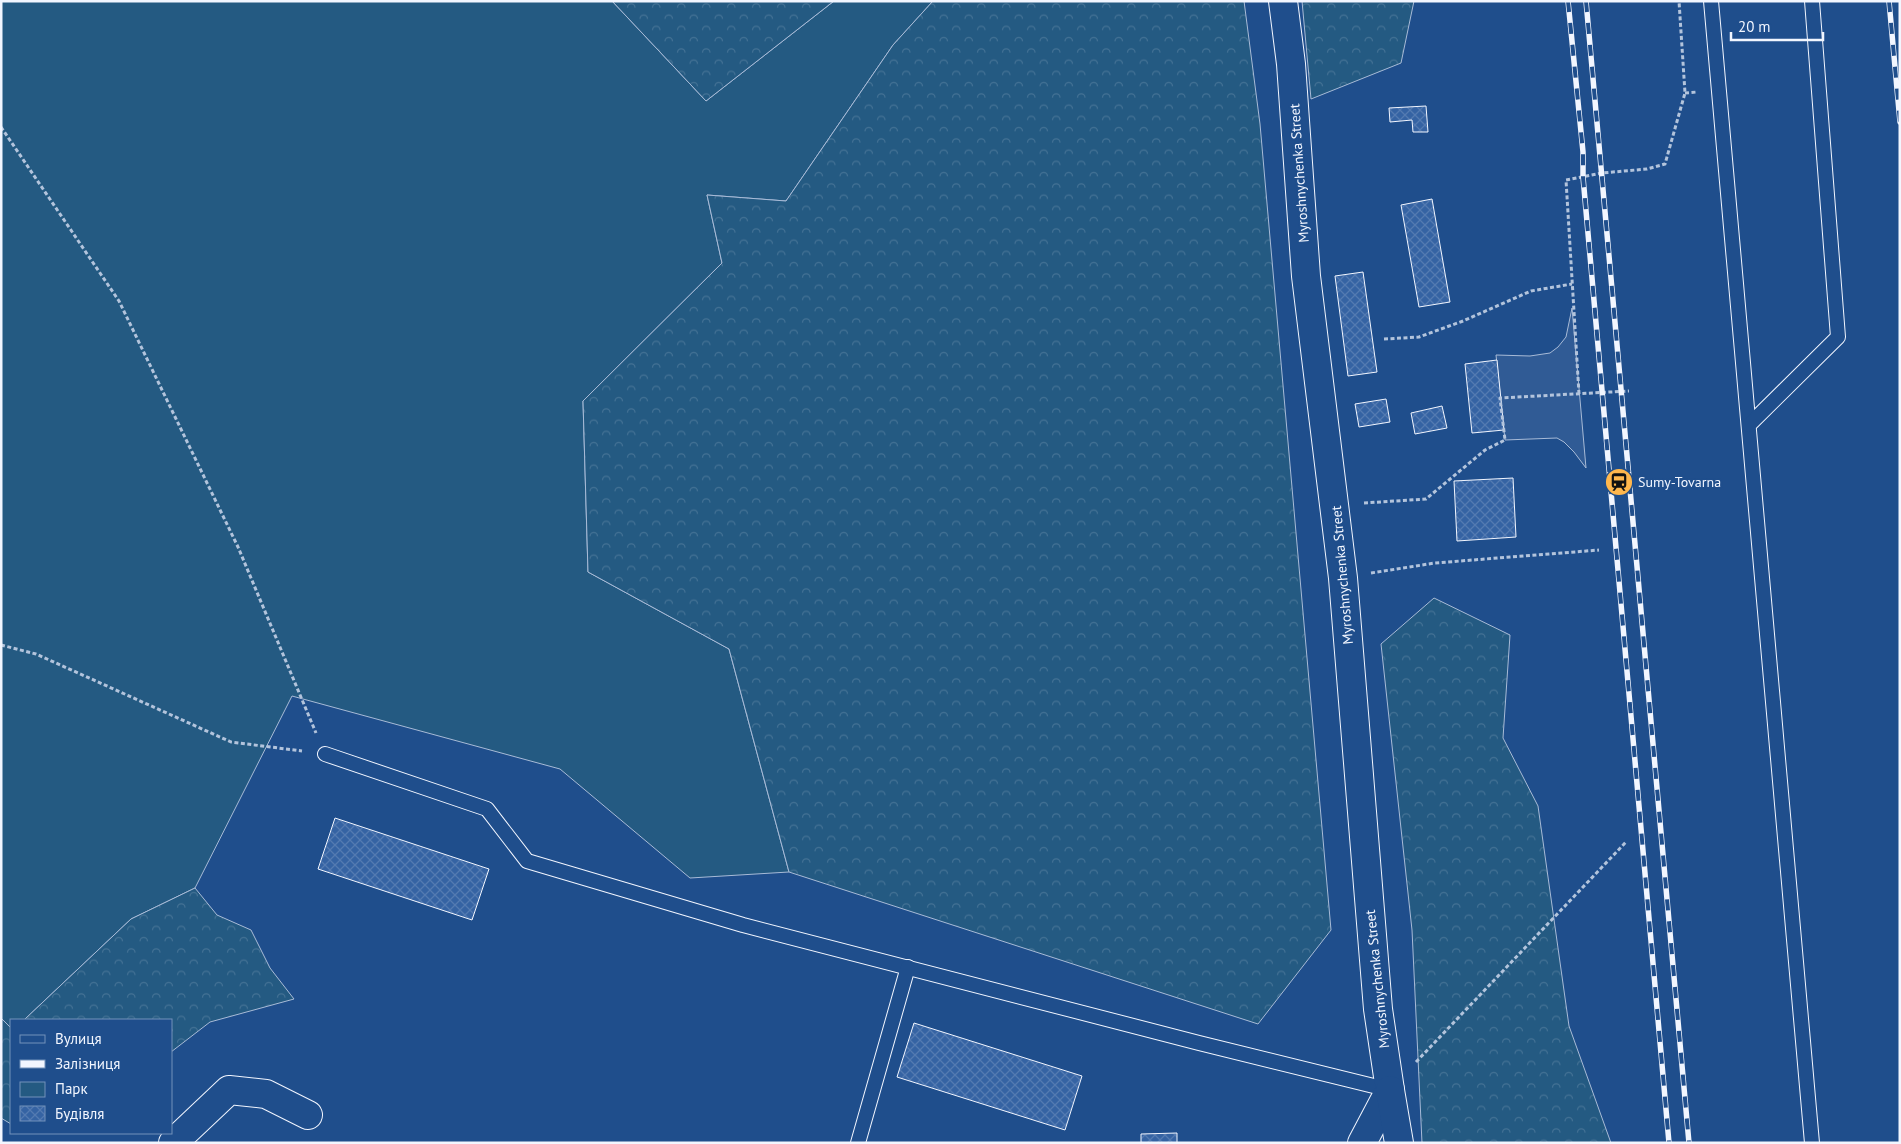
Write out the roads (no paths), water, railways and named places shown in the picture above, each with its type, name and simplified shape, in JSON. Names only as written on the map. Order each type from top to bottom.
[{"type":"street","name":"Myroshnychenka Street","points":[[1283,1],[1291,64],[1306,276],[1336,504],[1343,578],[1378,1009],[1399,1143]]},
{"type":"street","points":[[173,1143],[229,1090],[266,1094],[308,1115]]},
{"type":"street","points":[[1362,1143],[1390,1090]]},
{"type":"lane","points":[[1711,1],[1812,1143]]},
{"type":"lane","points":[[1749,425],[1838,337],[1812,1]]},
{"type":"lane","points":[[325,754],[487,810],[527,861],[743,925],[1199,1043],[1390,1090]]},
{"type":"lane","points":[[858,1143],[908,967]]},
{"type":"railway","points":[[1568,1],[1583,152],[1583,177],[1669,1143]]},
{"type":"railway","points":[[1586,1],[1689,1143]]},
{"type":"railway","points":[[1889,1],[1900,122]]},
{"type":"place","name":"Sumy-Tovarna","points":[[1619,482]]}]
